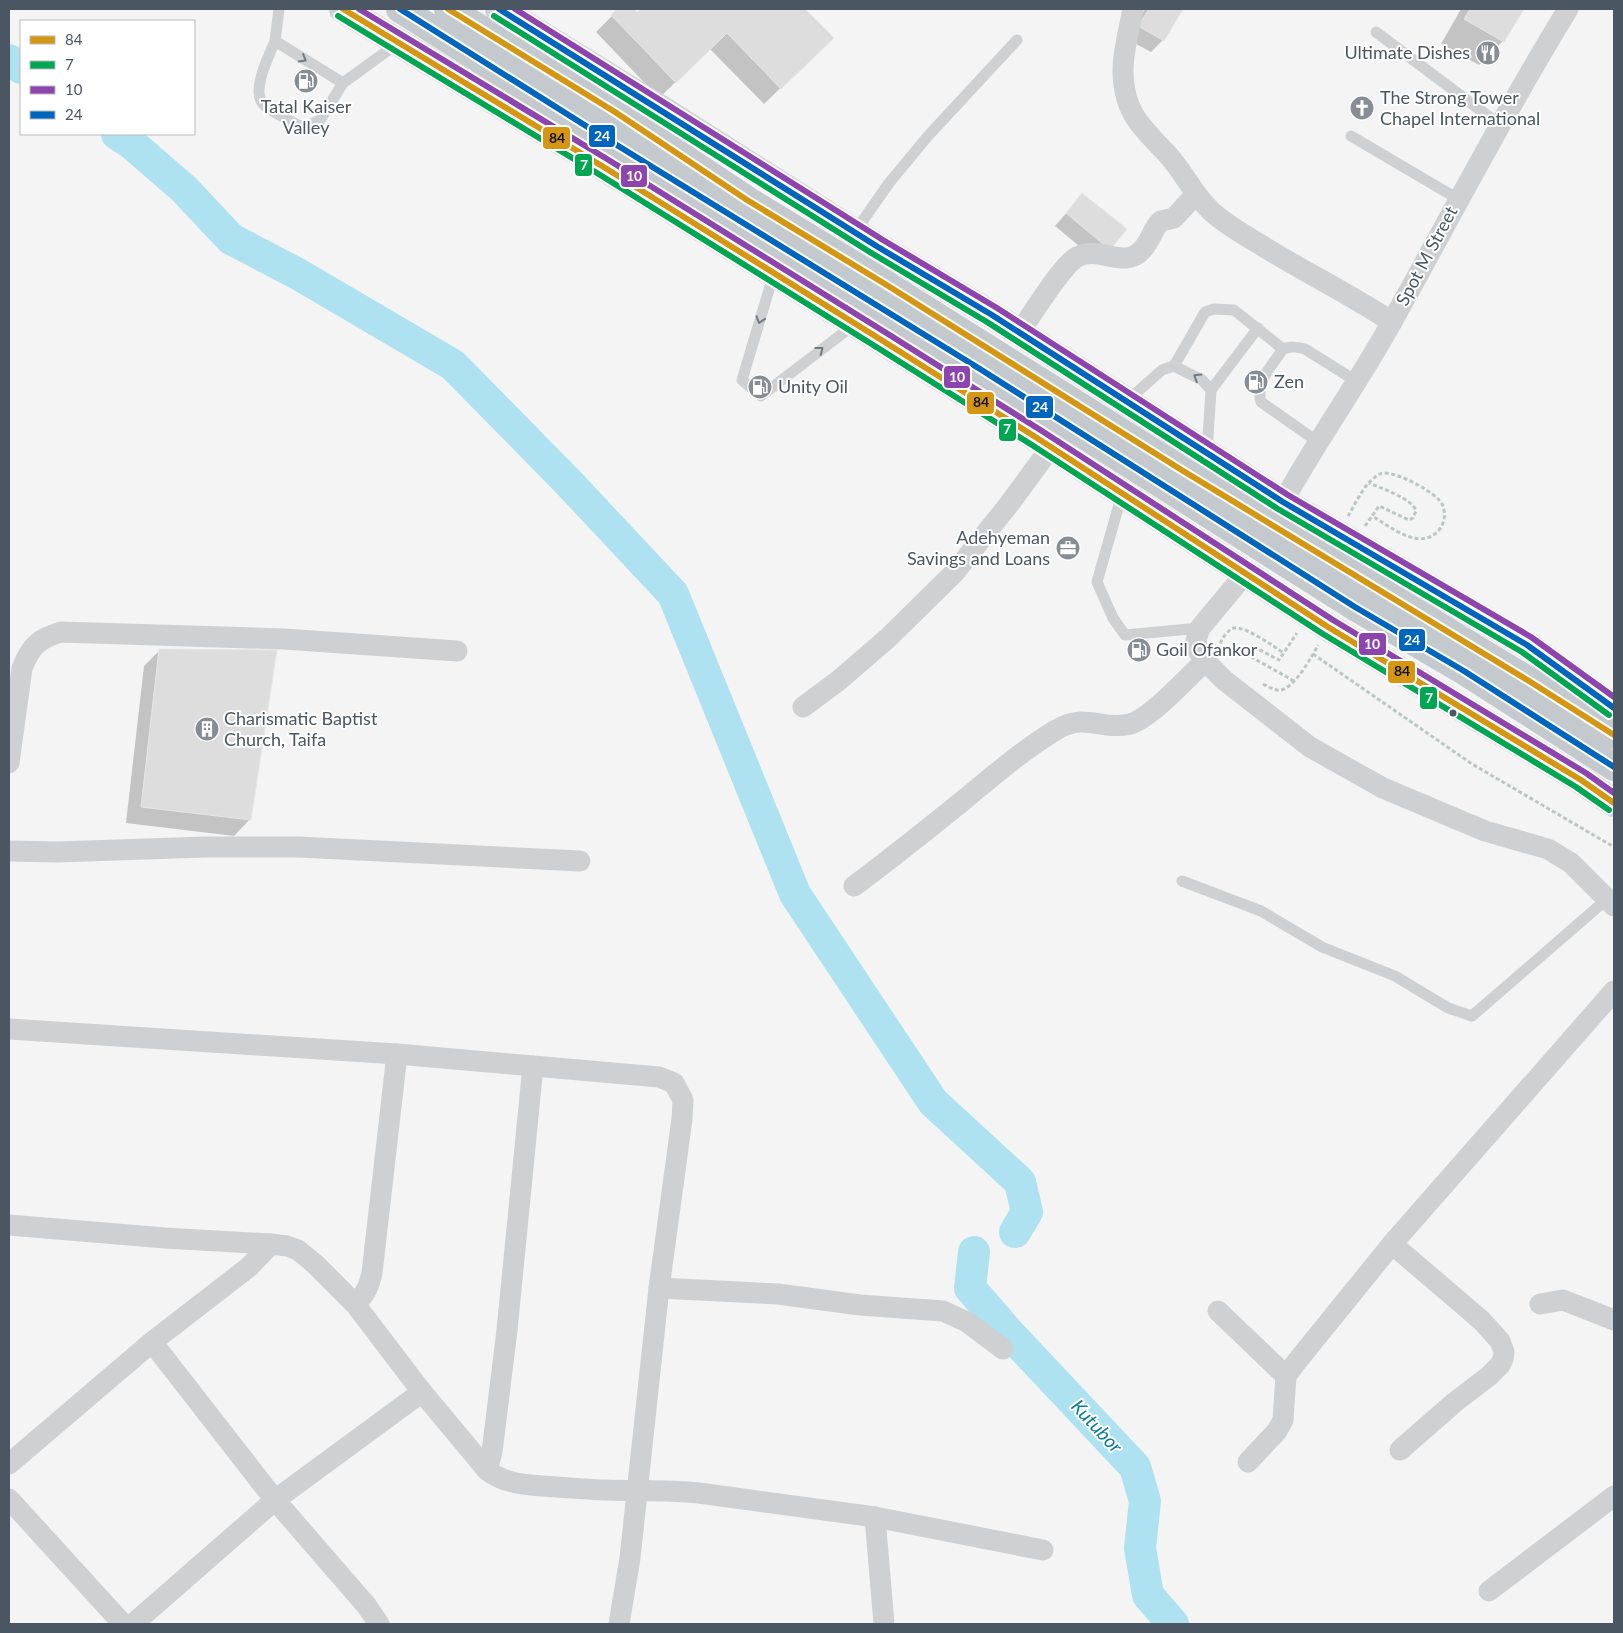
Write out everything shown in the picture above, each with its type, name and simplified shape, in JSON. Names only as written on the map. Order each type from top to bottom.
[{"type":"highway","points":[[400,9],[643,162],[980,369],[1355,607],[1464,671],[1614,767]]},
{"type":"highway","points":[[448,9],[615,112],[748,200],[1180,469],[1529,681],[1614,735]]},
{"type":"main road","points":[[343,9],[774,273],[1051,448],[1328,627],[1581,780],[1614,803]]},
{"type":"main road","points":[[499,9],[854,232],[1020,333],[1283,502],[1527,645],[1614,708]]},
{"type":"street","points":[[1133,9],[1122,63],[1125,92],[1129,106],[1135,118],[1178,167],[1209,210],[1289,263],[1362,302],[1392,322]]},
{"type":"street","name":"Spot M Street","points":[[1283,502],[1392,322],[1525,78],[1568,9]]},
{"type":"street","points":[[1020,333],[1070,262],[1086,254],[1106,254],[1120,259],[1136,256],[1143,249],[1158,224],[1161,221],[1174,218],[1196,194]]},
{"type":"street","points":[[803,707],[838,681],[888,638],[955,572],[1051,448]]},
{"type":"street","points":[[1245,574],[1200,628],[1196,640],[1197,648],[1213,658],[1224,680],[1310,747],[1383,788],[1485,831],[1548,849],[1571,863],[1611,902]]},
{"type":"street","points":[[9,764],[22,668],[27,654],[35,644],[45,637],[61,632],[284,639],[457,651]]},
{"type":"street","points":[[854,886],[1048,734],[1065,724],[1076,722],[1090,721],[1115,726],[1132,724],[1158,705],[1213,658]]},
{"type":"street","points":[[9,851],[57,852],[206,846],[298,847],[580,861]]},
{"type":"street","points":[[1248,1462],[1277,1431],[1283,1420],[1286,1376],[1392,1244],[1614,991]]},
{"type":"street","points":[[9,1029],[397,1054],[659,1077],[674,1083],[683,1100],[682,1119],[659,1288],[630,1558],[618,1624]]},
{"type":"street","points":[[355,1304],[368,1289],[372,1272],[397,1054]]},
{"type":"street","points":[[486,1470],[492,1452],[507,1330],[533,1066]]},
{"type":"street","points":[[9,1225],[165,1238],[271,1244],[287,1246],[298,1250],[315,1264],[355,1304],[422,1392],[486,1470],[496,1478],[516,1483],[607,1490],[680,1491],[875,1517],[1043,1550]]},
{"type":"street","points":[[9,1464],[152,1342],[249,1267],[271,1244]]},
{"type":"street","points":[[1392,1244],[1481,1320],[1500,1341],[1504,1352],[1500,1365],[1490,1376],[1455,1402],[1400,1450]]},
{"type":"street","points":[[659,1288],[778,1294],[860,1305],[943,1312],[967,1322],[1003,1349]]},
{"type":"street","points":[[1540,1304],[1563,1300],[1614,1320]]},
{"type":"street","points":[[1218,1311],[1286,1376]]},
{"type":"street","points":[[152,1342],[274,1500],[366,1605],[379,1624]]},
{"type":"street","points":[[133,1624],[274,1500],[422,1392]]},
{"type":"street","points":[[1488,1591],[1614,1496]]},
{"type":"street","points":[[9,1499],[123,1624]]},
{"type":"street","points":[[875,1517],[884,1624]]},
{"type":"lane","points":[[279,9],[274,41],[258,87],[259,97],[263,104],[303,128],[320,120],[343,83],[398,42]]},
{"type":"lane","points":[[1376,32],[1500,125]]},
{"type":"lane","points":[[854,232],[889,182],[928,136],[1017,40]]},
{"type":"lane","points":[[274,41],[343,83]]},
{"type":"lane","points":[[1351,136],[1458,199]]},
{"type":"lane","points":[[774,273],[742,380],[761,396],[854,324]]},
{"type":"lane","points":[[1126,402],[1162,370],[1174,366],[1204,312],[1214,309],[1234,310],[1283,349]]},
{"type":"lane","points":[[1207,454],[1210,390],[1258,328]]},
{"type":"lane","points":[[1318,442],[1261,402],[1259,394],[1262,379],[1283,349],[1288,347],[1305,349],[1356,381]]},
{"type":"lane","points":[[1174,366],[1202,380],[1210,390]]},
{"type":"lane","points":[[1122,494],[1097,582],[1113,618],[1125,635],[1200,628]]},
{"type":"lane","points":[[1182,881],[1261,911],[1322,947],[1395,976],[1448,1008],[1472,1016],[1611,902]]},
{"type":"path","points":[[1336,534],[1369,482],[1382,473],[1388,472],[1405,478],[1436,497],[1442,505],[1444,520],[1437,532],[1425,539],[1420,539],[1412,538],[1372,516]]},
{"type":"path","points":[[1369,482],[1406,500],[1415,507],[1416,511],[1413,518],[1409,520],[1379,506]]},
{"type":"path","points":[[1255,679],[1276,690],[1287,688],[1313,654],[1328,627]]},
{"type":"path","points":[[1213,658],[1229,630],[1234,628],[1261,638],[1284,653]]},
{"type":"path","points":[[1279,660],[1256,648],[1251,651],[1253,658],[1294,681]]},
{"type":"path","points":[[1313,654],[1472,764],[1614,847]]},
{"type":"building","points":[[617,9],[634,9],[637,12],[641,9],[805,9],[834,38],[781,89],[727,33],[676,83],[611,15]]},
{"type":"building","points":[[1149,9],[1183,9],[1164,41],[1138,26]]},
{"type":"building","points":[[1470,9],[1524,9],[1504,42],[1464,19]]},
{"type":"building","points":[[1082,193],[1127,229],[1110,250],[1066,213]]},
{"type":"building","name":"Charismatic Baptist Church, Taifa","points":[[159,649],[277,650],[251,820],[141,807]]},
{"type":"waterway","points":[[9,60],[20,67]]},
{"type":"waterway","points":[[118,135],[132,144],[184,189],[231,239],[298,274],[453,365],[568,482],[673,594],[795,894],[933,1102],[1020,1182],[1027,1212],[1015,1232]]},
{"type":"waterway","name":"Kutubor","points":[[974,1252],[970,1288],[1008,1332],[1135,1467],[1145,1501],[1140,1548],[1148,1595],[1173,1624]]},
{"type":"transit line","name":"84","points":[[343,9],[602,166],[883,341],[1037,438],[1328,627],[1581,780],[1614,803]]},
{"type":"transit line","name":"10","points":[[359,9],[607,159],[888,334],[1042,431],[1333,620],[1586,773],[1614,793]]},
{"type":"transit line","name":"24","points":[[400,9],[980,369],[1355,607],[1464,671],[1614,767]]},
{"type":"transit line","name":"84","points":[[448,9],[615,112],[747,200],[1180,469],[1529,681],[1614,735]]},
{"type":"transit line","name":"24","points":[[499,9],[878,247],[992,315],[1283,502],[1527,645],[1614,708]]},
{"type":"transit line","name":"10","points":[[515,9],[883,240],[997,308],[1288,495],[1531,637],[1614,697]]},
{"type":"transit line","name":"7","points":[[338,16],[597,173],[878,348],[1032,445],[1323,634],[1576,787],[1609,810]]},
{"type":"transit line","name":"7","points":[[494,16],[873,254],[987,322],[1278,509],[1522,652],[1609,715]]},
{"type":"place","name":"Ultimate Dishes","points":[[1488,53]]},
{"type":"place","name":"Tatal Kaiser Valley","points":[[306,81]]},
{"type":"place","name":"The Strong Tower Chapel International","points":[[1362,108]]},
{"type":"place","name":"Zen","points":[[1256,382]]},
{"type":"place","name":"Unity Oil","points":[[760,387]]},
{"type":"place","name":"Adehyeman Savings and Loans","points":[[1068,548]]},
{"type":"place","name":"Goil Ofankor","points":[[1139,650]]},
{"type":"place","name":"Charismatic Baptist Church, Taifa","points":[[207,729]]}]
